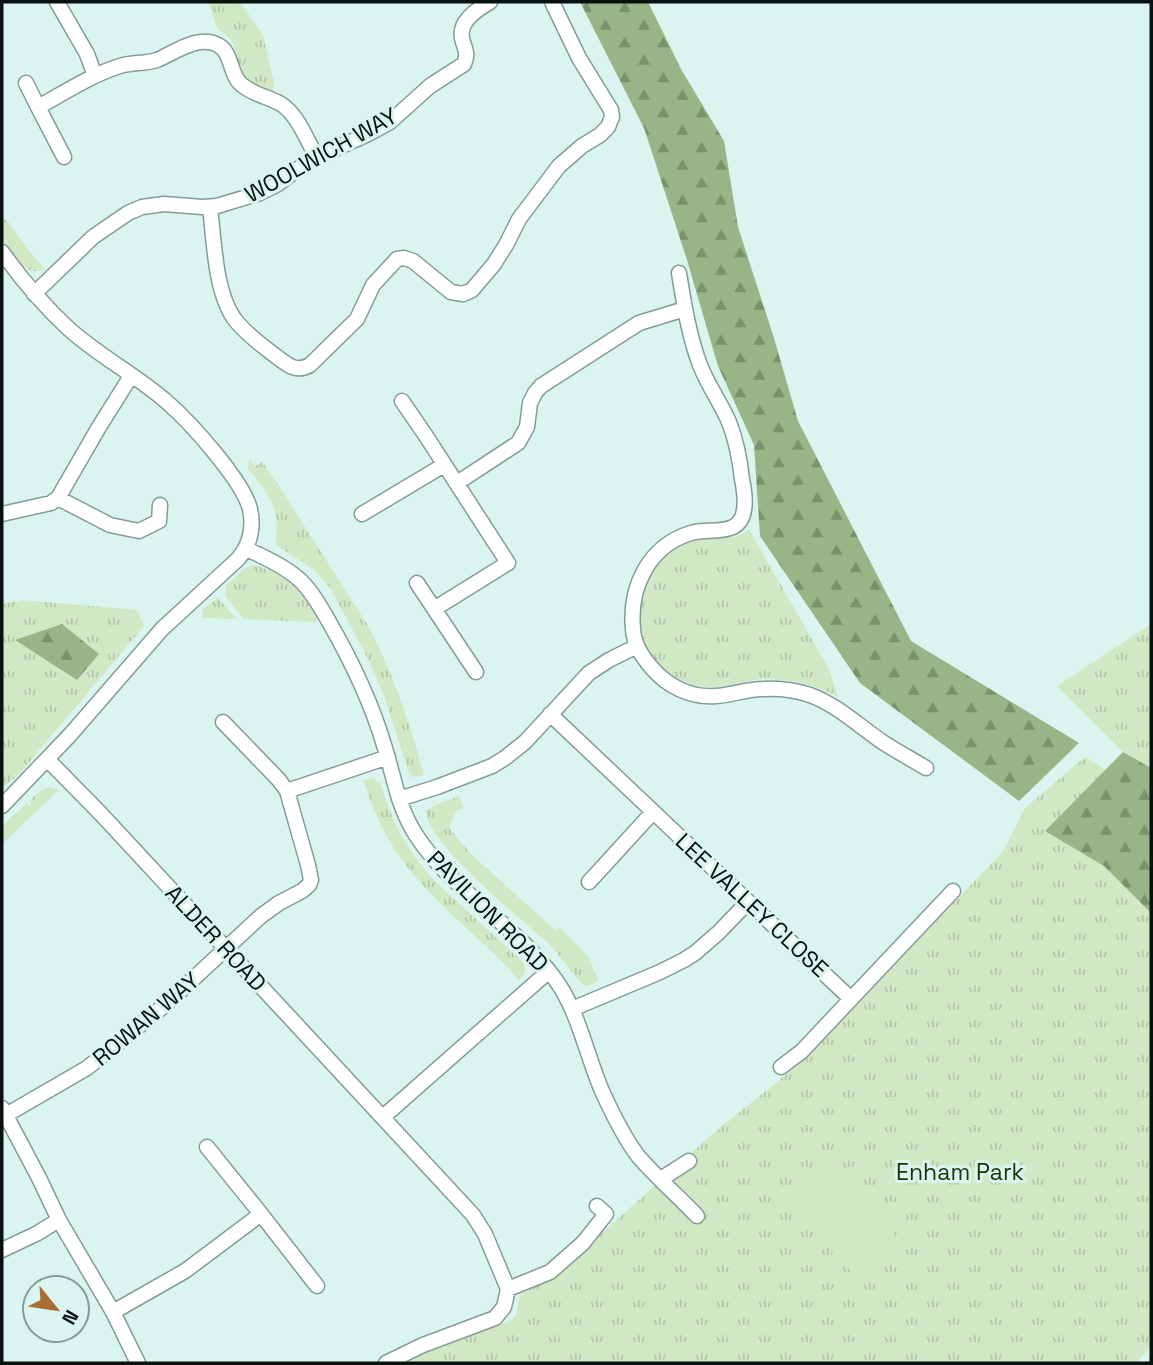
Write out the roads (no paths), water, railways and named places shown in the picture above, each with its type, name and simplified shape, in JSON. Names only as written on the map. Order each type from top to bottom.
[{"type":"street","points":[[57,2],[87,54],[95,76]]},
{"type":"street","name":"WOOLWICH WAY","points":[[34,293],[93,237],[128,213],[142,207],[164,204],[210,207],[260,193],[317,157],[386,124],[430,86],[461,67],[467,52],[462,38],[464,24],[471,14],[490,2]]},
{"type":"street","points":[[210,207],[219,275],[229,309],[243,329],[295,368],[302,369],[310,365],[352,324],[373,285],[397,259],[413,261],[451,292],[463,294],[472,290],[494,264],[519,219],[558,166],[600,135],[610,122],[611,110],[579,58],[552,2]]},
{"type":"street","points":[[38,107],[95,76],[120,66],[156,60],[198,43],[208,42],[216,44],[226,52],[240,84],[251,92],[278,103],[293,114],[317,157]]},
{"type":"street","points":[[26,83],[64,157]]},
{"type":"street","points":[[2,806],[48,760],[162,629],[232,566],[246,549],[251,526],[250,509],[241,490],[189,424],[164,399],[77,335],[4,259]]},
{"type":"street","points":[[679,272],[685,309],[700,364],[730,424],[735,440],[745,508],[743,517],[734,526],[722,530],[694,532],[682,537],[661,551],[650,563],[639,579],[633,600],[632,624],[637,646],[656,673],[679,689],[706,696],[761,689],[803,693],[836,708],[883,742],[926,768]]},
{"type":"street","points":[[457,483],[518,443],[527,427],[530,403],[541,386],[639,323],[685,309]]},
{"type":"street","points":[[2,514],[51,503],[58,498],[131,376]]},
{"type":"street","points":[[402,401],[508,563],[434,609]]},
{"type":"street","points":[[362,514],[444,465]]},
{"type":"street","points":[[58,498],[110,525],[139,531],[159,521],[160,505]]},
{"type":"street","name":"PAVILION ROAD","points":[[246,549],[293,575],[313,596],[351,661],[372,709],[398,799],[414,833],[435,861],[524,943],[549,971],[572,1009],[594,1072],[626,1139],[638,1156],[697,1216]]},
{"type":"street","points":[[417,583],[476,672]]},
{"type":"street","points":[[398,799],[498,763],[525,742],[589,673],[637,646]]},
{"type":"street","name":"LEE VALLEY CLOSE","points":[[550,715],[851,999]]},
{"type":"street","points":[[223,722],[287,791],[388,757]]},
{"type":"street","name":"ALDER ROAD","points":[[48,760],[102,814],[465,1206],[480,1226],[508,1289]]},
{"type":"street","name":"ROWAN WAY","points":[[4,1111],[87,1068],[165,1005],[273,906],[309,885],[309,865],[287,791]]},
{"type":"street","points":[[589,882],[653,812]]},
{"type":"street","points":[[781,1067],[802,1051],[953,891]]},
{"type":"street","points":[[572,1009],[684,960],[708,942],[747,903]]},
{"type":"street","points":[[383,1117],[549,971]]},
{"type":"street","points":[[4,1111],[138,1363]]},
{"type":"street","points":[[207,1147],[317,1286]]},
{"type":"street","points":[[661,1179],[689,1161]]},
{"type":"street","points":[[386,1363],[407,1351],[495,1318],[504,1307],[508,1289],[551,1272],[583,1243],[606,1214],[597,1206]]},
{"type":"street","points":[[113,1312],[185,1271],[261,1214]]},
{"type":"street","points":[[2,1250],[60,1220]]},
{"type":"park label","name":"Enham Park","points":[[960,1172]]}]
